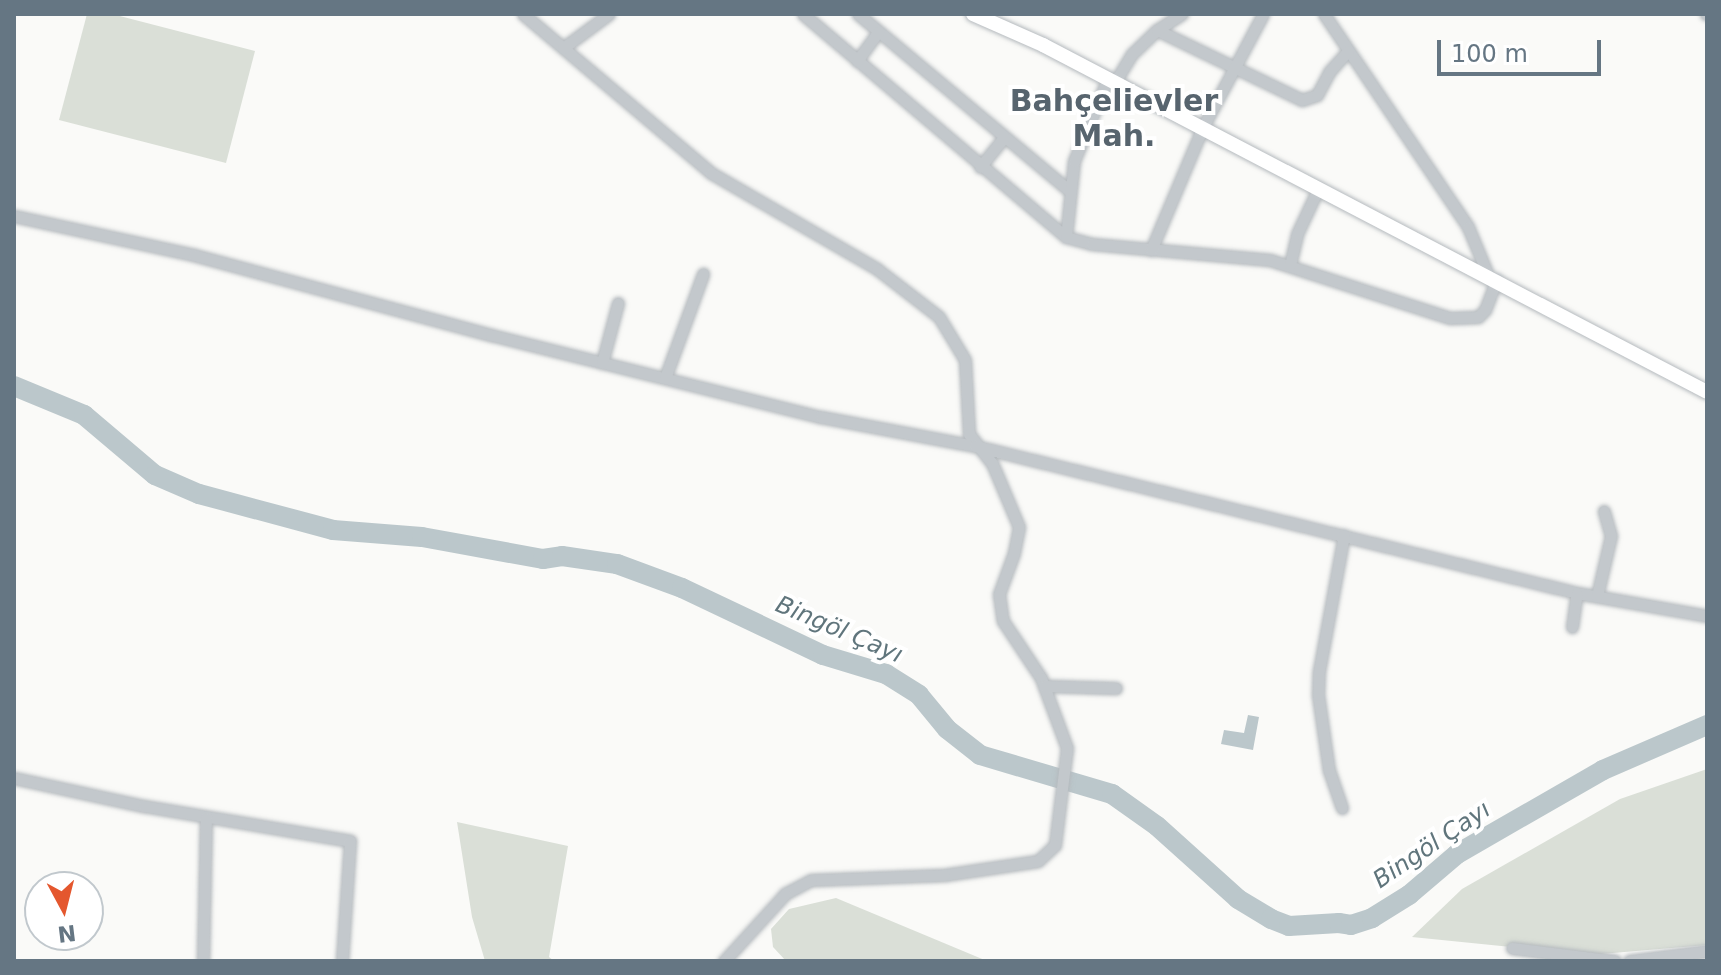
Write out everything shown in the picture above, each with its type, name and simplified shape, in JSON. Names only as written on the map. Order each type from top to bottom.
[{"type":"main road","points":[[979,15],[1112,80],[1493,277],[1707,392]]},
{"type":"street","points":[[523,14],[711,173],[877,269],[939,317],[965,360],[968,386],[966,415],[975,446],[992,463],[1019,527],[1014,553],[999,594],[1003,621],[1044,686],[1067,748],[1056,814],[1055,845],[1038,861],[944,875],[811,880],[785,894],[724,961]]},
{"type":"street","points":[[563,48],[609,14]]},
{"type":"street","points":[[803,14],[1066,237],[1092,244],[1205,251],[1290,265],[1450,318],[1478,317],[1485,310],[1493,277],[1468,227],[1324,14]]},
{"type":"street","points":[[858,14],[1070,191]]},
{"type":"street","points":[[1066,237],[1070,191],[1081,136],[1112,80],[1132,54],[1157,30],[1182,14]]},
{"type":"street","points":[[1151,250],[1203,127],[1263,14]]},
{"type":"street","points":[[1157,30],[1306,100],[1317,95],[1329,72],[1348,51]]},
{"type":"street","points":[[857,61],[878,32]]},
{"type":"street","points":[[980,167],[1004,137]]},
{"type":"street","points":[[1290,265],[1297,234],[1319,187]]},
{"type":"street","points":[[14,216],[194,255],[602,363],[821,417],[975,446],[1577,593],[1707,616]]},
{"type":"street","points":[[665,378],[703,274]]},
{"type":"street","points":[[602,363],[618,303]]},
{"type":"street","points":[[1597,596],[1611,536],[1604,511]]},
{"type":"street","points":[[1342,808],[1329,771],[1318,695],[1319,671],[1344,535]]},
{"type":"street","points":[[1572,627],[1577,593]]},
{"type":"street","points":[[1044,686],[1116,688]]},
{"type":"street","points":[[14,778],[206,818],[350,841],[342,961]]},
{"type":"street","points":[[203,961],[206,818]]},
{"type":"street","points":[[1512,948],[1615,961]]},
{"type":"street","points":[[1629,961],[1707,951]]},
{"type":"shaded area","points":[[87,14],[112,14],[255,51],[226,163],[59,120]]},
{"type":"shaded area","points":[[1248,715],[1259,717],[1253,750],[1221,744],[1224,730],[1244,733]]},
{"type":"shaded area","points":[[1707,769],[1707,945],[1589,955],[1412,937],[1462,889],[1620,799]]},
{"type":"shaded area","points":[[457,822],[568,846],[549,957],[554,961],[485,961],[472,917]]},
{"type":"shaded area","points":[[836,898],[987,961],[786,961],[773,947],[771,929],[789,909]]},
{"type":"waterway","name":"Bingöl Çayı","points":[[14,386],[84,415],[155,475],[199,494],[333,530],[422,537],[543,559],[562,556],[617,564],[682,588],[823,655],[886,674],[919,695],[947,729],[980,755],[1112,794],[1157,826],[1238,899],[1289,926],[1351,925],[1372,918],[1409,895],[1457,854],[1603,770],[1707,725]]},
{"type":"district","name":"Bahçelievler Mah.","points":[[1114,118]]}]
